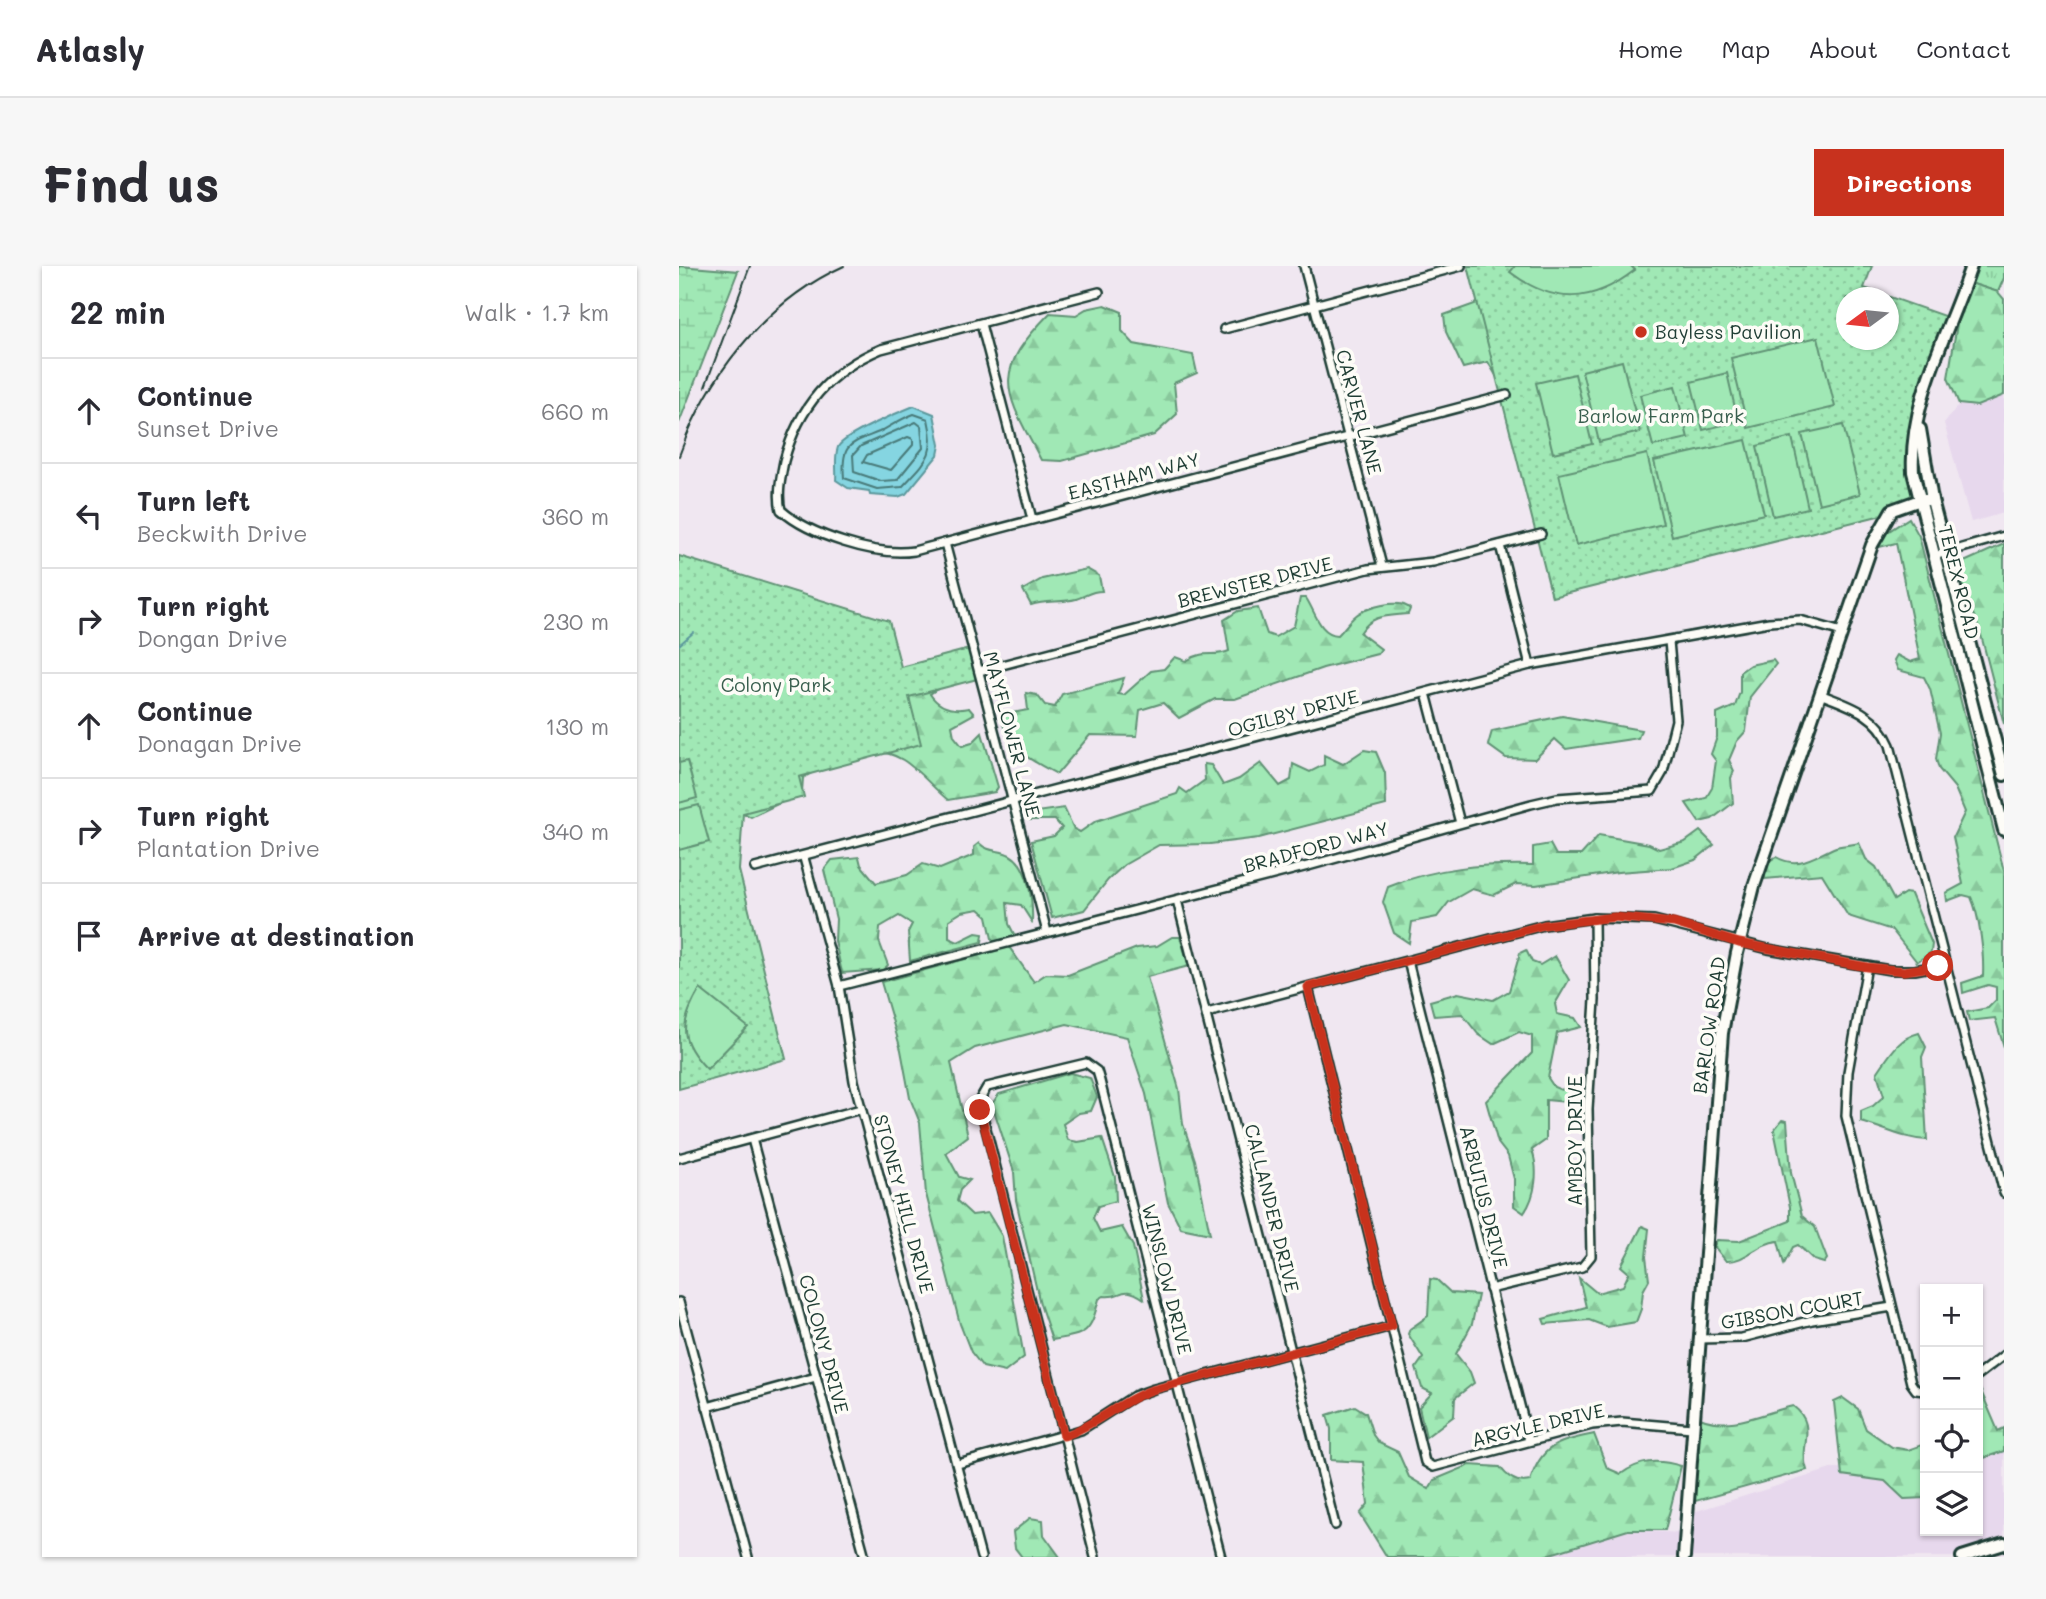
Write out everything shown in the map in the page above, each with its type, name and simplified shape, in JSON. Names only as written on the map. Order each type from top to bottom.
[{"type":"street","name":"CARVER LANE","points":[[1304,266],[1382,566]]},
{"type":"street","points":[[1224,329],[1461,266]]},
{"type":"street","points":[[1921,503],[1913,472],[1912,446],[1925,390],[1971,266]]},
{"type":"street","points":[[1032,519],[981,324],[1099,292]]},
{"type":"street","name":"EASTHAM WAY","points":[[981,324],[881,349],[851,364],[832,378],[798,423],[783,468],[779,503],[781,510],[803,525],[874,550],[907,552],[1507,395]]},
{"type":"street","points":[[1920,412],[1922,457],[1933,500]]},
{"type":"street","name":"BARLOW ROAD","points":[[1684,1557],[1722,1033],[1739,943],[1772,832],[1822,695],[1872,545],[1892,510],[1933,500]]},
{"type":"street","name":"TEREX ROAD","points":[[1933,500],[2004,775]]},
{"type":"street","name":"TEREX ROAD","points":[[1921,503],[2004,831]]},
{"type":"street","name":"BREWSTER DRIVE","points":[[979,671],[1382,566],[1433,562],[1541,534]]},
{"type":"street","points":[[1934,556],[2004,536]]},
{"type":"street","name":"MAYFLOWER LANE","points":[[945,543],[1047,932]]},
{"type":"street","points":[[1500,545],[1530,665]]},
{"type":"street","name":"OGILBY DRIVE","points":[[755,868],[804,858],[1530,665],[1786,620],[1800,620],[1842,632]]},
{"type":"street","name":"BRADFORD WAY","points":[[839,986],[1177,900],[1557,798],[1655,789],[1663,772],[1676,719],[1669,640]]},
{"type":"street","points":[[1426,693],[1460,823]]},
{"type":"street","points":[[1822,695],[1862,711],[1877,722],[1888,740],[2004,1192]]},
{"type":"street","name":"STONEY HILL DRIVE","points":[[804,858],[839,986],[862,1109],[981,1557]]},
{"type":"street","name":"CALLANDER DRIVE","points":[[1177,900],[1335,1525]]},
{"type":"street","points":[[1207,1013],[1544,925],[1594,918],[1674,923],[1739,943],[1867,967],[1904,971],[1946,964]]},
{"type":"street","name":"AMBOY DRIVE","points":[[1490,1289],[1582,1267],[1591,1256],[1588,1109],[1595,1000],[1594,918]]},
{"type":"street","name":"ARBUTUS DRIVE","points":[[1408,961],[1529,1441]]},
{"type":"street","points":[[1867,967],[1848,1072],[1846,1116],[1911,1383],[1916,1390],[1920,1390]]},
{"type":"street","points":[[958,1464],[1081,1430],[1134,1396],[1392,1326],[1308,987]]},
{"type":"street","name":"WINSLOW DRIVE","points":[[1064,1436],[980,1110],[981,1095],[995,1084],[1078,1063],[1092,1065],[1100,1081],[1221,1557]]},
{"type":"street","points":[[679,1158],[862,1109]]},
{"type":"street","name":"COLONY DRIVE","points":[[752,1139],[865,1557]]},
{"type":"street","points":[[679,1302],[748,1557]]},
{"type":"street","name":"GIBSON COURT","points":[[1698,1339],[1735,1339],[1812,1320],[1892,1307]]},
{"type":"street","name":"ARGYLE DRIVE","points":[[1392,1326],[1424,1458],[1433,1466],[1607,1423],[1692,1428]]},
{"type":"street","points":[[1983,1370],[2004,1355]]},
{"type":"street","points":[[707,1407],[816,1377]]},
{"type":"street","points":[[1064,1436],[1094,1557]]},
{"type":"street","points":[[1962,1557],[2004,1544]]},
{"type":"shaded area","points":[[2004,395],[2004,513],[1971,522],[1944,423],[1959,404],[1977,406]]},
{"type":"shaded area","points":[[2004,1448],[2004,1541],[1954,1557],[1684,1557],[1687,1514],[1834,1468],[1920,1466],[1920,1536],[1983,1536],[1983,1458],[1987,1453]]},
{"type":"shaded area","points":[[1628,1530],[1681,1533],[1681,1557],[1541,1557]]},
{"type":"green space","points":[[679,266],[738,271],[679,423]]},
{"type":"green space","name":"Barlow Farm Park","points":[[1468,266],[1872,266],[1864,287],[1836,287],[1836,350],[1899,350],[1899,300],[1950,318],[1911,433],[1920,500],[1890,513],[1552,597]]},
{"type":"green space","points":[[1515,266],[1631,266],[1635,270],[1603,289],[1572,296],[1557,295],[1526,283],[1510,272]]},
{"type":"green space","points":[[1976,266],[2004,266],[2004,278],[1998,292],[1970,283]]},
{"type":"green space","points":[[1970,283],[1998,292],[2004,299],[2004,395],[1977,406],[1959,404],[1948,378],[1959,312]]},
{"type":"green space","points":[[1480,302],[1504,389],[1488,362],[1463,368],[1446,332],[1444,315]]},
{"type":"green space","points":[[1105,305],[1122,312],[1122,331],[1134,344],[1193,355],[1197,373],[1174,383],[1177,414],[1154,435],[1062,461],[1041,460],[1012,400],[1009,384],[1011,369],[1018,352],[1050,313],[1076,315],[1086,309]]},
{"type":"green space","points":[[1818,337],[1835,407],[1748,428],[1731,358]]},
{"type":"green space","points":[[1622,361],[1640,432],[1599,442],[1582,371]]},
{"type":"green space","points":[[1727,373],[1738,421],[1703,430],[1691,382]]},
{"type":"green space","points":[[1575,374],[1592,444],[1553,453],[1536,383]]},
{"type":"green space","points":[[1675,386],[1688,438],[1653,446],[1640,395]]},
{"type":"green space","points":[[1843,425],[1860,494],[1819,504],[1802,434]]},
{"type":"green space","points":[[1792,437],[1808,508],[1773,516],[1757,446]]},
{"type":"green space","points":[[1746,440],[1764,514],[1672,536],[1654,461]]},
{"type":"green space","points":[[1647,454],[1663,524],[1576,545],[1559,474]]},
{"type":"green space","points":[[1909,518],[1919,536],[2004,871],[2004,1047],[1995,1018],[1969,1021],[1967,1012],[1988,1008],[1996,1000],[1996,987],[1988,985],[1963,993],[1962,983],[1983,976],[1981,936],[1971,897],[1963,895],[1947,901],[1946,893],[1963,884],[1953,837],[1965,812],[1955,788],[1939,769],[1936,759],[1940,733],[1930,689],[1924,677],[1898,670],[1894,660],[1897,655],[1910,662],[1920,659],[1896,543],[1879,547],[1883,535]]},
{"type":"green space","points":[[2004,544],[2004,724],[1980,631],[1963,589],[1964,562]]},
{"type":"green space","name":"Colony Park","points":[[679,556],[889,621],[901,667],[973,648],[981,678],[909,697],[921,744],[799,777],[804,797],[743,813],[739,870],[786,1059],[679,1089]]},
{"type":"green space","points":[[1087,569],[1099,576],[1102,591],[1071,600],[1031,605],[1023,590],[1042,579]]},
{"type":"green space","points":[[1300,598],[1306,598],[1326,631],[1338,635],[1358,614],[1373,607],[1398,604],[1410,609],[1408,614],[1375,619],[1360,633],[1381,649],[1377,654],[1323,668],[1235,699],[1215,699],[1179,718],[1163,703],[1140,710],[1137,736],[1090,735],[1057,774],[1020,752],[1008,737],[1001,715],[1028,710],[1026,693],[1037,695],[1045,705],[1055,707],[1062,694],[1124,678],[1118,694],[1124,695],[1151,671],[1164,669],[1175,657],[1186,661],[1198,655],[1229,651],[1224,620],[1238,611],[1258,608],[1267,634],[1275,637],[1294,626]]},
{"type":"green space","points":[[1773,660],[1776,664],[1750,697],[1746,731],[1737,741],[1729,760],[1734,771],[1731,778],[1733,803],[1712,819],[1699,822],[1686,803],[1706,798],[1712,788],[1716,761],[1711,754],[1717,737],[1717,714],[1735,706],[1740,692],[1740,672],[1750,665]]},
{"type":"green space","points":[[940,687],[930,694],[938,703],[952,709],[969,708],[974,714],[952,726],[954,736],[962,746],[972,743],[982,733],[998,787],[995,792],[948,800],[903,760],[891,754],[865,752],[839,760],[803,778],[802,792],[751,817],[737,810],[901,690]]},
{"type":"green space","points":[[1562,716],[1641,730],[1638,738],[1566,749],[1555,739],[1535,759],[1506,758],[1488,745],[1492,731]]},
{"type":"green space","points":[[1364,750],[1376,752],[1385,773],[1386,805],[1259,838],[1210,844],[1159,845],[1124,865],[1084,910],[1052,918],[1031,841],[1054,836],[1062,828],[1055,820],[1030,820],[1029,813],[1064,808],[1074,829],[1080,832],[1096,821],[1177,794],[1180,788],[1187,793],[1205,780],[1204,764],[1211,765],[1223,785],[1239,779],[1261,763],[1280,786],[1291,780],[1293,764],[1310,772],[1324,765],[1324,755],[1343,764]]},
{"type":"green space","points":[[687,761],[697,798],[679,803],[679,763]]},
{"type":"green space","points":[[699,805],[709,842],[679,850],[679,810]]},
{"type":"green space","points":[[1700,831],[1714,845],[1695,860],[1672,868],[1618,872],[1536,885],[1516,884],[1494,895],[1472,889],[1449,902],[1437,917],[1412,922],[1409,943],[1394,933],[1383,902],[1388,887],[1424,875],[1477,866],[1533,865],[1533,847],[1550,844],[1556,855],[1581,855],[1599,835],[1649,844],[1659,849],[1685,842]]},
{"type":"green space","points":[[979,843],[1010,855],[1026,875],[1032,904],[1032,922],[1021,905],[1007,903],[1009,924],[1016,938],[993,943],[987,916],[979,909],[962,912],[949,920],[949,938],[958,942],[976,933],[983,934],[982,942],[910,961],[908,932],[912,924],[899,916],[880,927],[879,941],[888,965],[883,970],[842,973],[835,941],[836,919],[824,870],[832,860],[859,857],[861,865],[876,883],[907,875],[923,864],[940,869],[974,855],[974,847]]},
{"type":"green space","points":[[1859,843],[1866,859],[1876,867],[1894,900],[1905,893],[1911,894],[1932,944],[1931,952],[1917,962],[1892,930],[1848,916],[1822,874],[1765,879],[1765,863],[1776,857],[1784,861],[1799,862],[1836,847]]},
{"type":"green space","points":[[1172,937],[1180,937],[1189,966],[1147,977],[1179,1089],[1183,1124],[1195,1160],[1210,1234],[1181,1228],[1168,1203],[1146,1094],[1127,1037],[1067,1024],[975,1048],[951,1063],[968,1136],[946,1153],[959,1177],[970,1180],[960,1190],[957,1201],[972,1215],[988,1213],[1002,1236],[1024,1357],[1005,1372],[983,1367],[971,1352],[960,1324],[926,1194],[920,1123],[910,1098],[901,1050],[881,982],[1009,947],[1034,982],[1046,974],[1068,975],[1137,948],[1157,946]]},
{"type":"green space","points":[[1526,950],[1532,962],[1540,965],[1555,956],[1569,980],[1555,1004],[1557,1014],[1575,1018],[1581,1027],[1557,1033],[1548,1078],[1554,1087],[1561,1090],[1578,1082],[1580,1104],[1573,1108],[1567,1102],[1546,1100],[1546,1140],[1532,1150],[1535,1183],[1524,1213],[1514,1206],[1514,1179],[1508,1156],[1498,1143],[1486,1101],[1532,1053],[1532,1036],[1519,1032],[1493,1044],[1478,1034],[1462,1014],[1434,1016],[1430,1001],[1458,993],[1493,1000],[1509,991],[1520,953]]},
{"type":"green space","points":[[700,989],[748,1027],[707,1069],[691,1050],[685,1032],[688,1012]]},
{"type":"green space","points":[[1919,1033],[1926,1047],[1922,1057],[1927,1140],[1861,1122],[1861,1111],[1873,1106],[1884,1096],[1877,1073],[1900,1043]]},
{"type":"green space","points":[[1070,1073],[1090,1078],[1097,1097],[1091,1111],[1079,1113],[1063,1124],[1068,1140],[1078,1142],[1102,1138],[1115,1177],[1116,1201],[1098,1206],[1093,1218],[1100,1232],[1122,1227],[1133,1246],[1144,1299],[1131,1292],[1104,1296],[1099,1299],[1093,1319],[1085,1330],[1080,1334],[1052,1340],[1040,1304],[1016,1200],[1014,1172],[992,1104],[999,1094]]},
{"type":"green space","points":[[1782,1120],[1787,1121],[1791,1173],[1802,1216],[1815,1227],[1827,1259],[1824,1263],[1814,1260],[1798,1245],[1793,1247],[1784,1264],[1778,1241],[1764,1245],[1740,1259],[1726,1261],[1714,1246],[1717,1240],[1739,1241],[1790,1221],[1790,1207],[1774,1130]]},
{"type":"green space","points":[[1642,1226],[1649,1229],[1646,1257],[1649,1280],[1643,1291],[1636,1322],[1607,1327],[1589,1320],[1545,1324],[1543,1319],[1586,1307],[1579,1278],[1597,1293],[1623,1286],[1629,1273],[1621,1266]]},
{"type":"green space","points":[[1430,1279],[1437,1280],[1451,1293],[1478,1295],[1472,1324],[1456,1354],[1470,1372],[1474,1383],[1455,1398],[1454,1416],[1426,1437],[1419,1407],[1432,1393],[1422,1388],[1416,1368],[1423,1358],[1408,1334],[1410,1329],[1428,1316]]},
{"type":"green space","points":[[1983,1396],[1998,1431],[2004,1428],[2004,1451],[1983,1458]]},
{"type":"green space","points":[[1843,1398],[1858,1409],[1866,1429],[1892,1447],[1908,1450],[1920,1446],[1920,1498],[1904,1499],[1885,1481],[1842,1475],[1834,1402]]},
{"type":"green space","points":[[1355,1406],[1366,1413],[1373,1435],[1379,1443],[1398,1452],[1409,1477],[1429,1489],[1434,1480],[1470,1465],[1500,1467],[1513,1479],[1530,1481],[1546,1452],[1561,1443],[1594,1434],[1607,1468],[1621,1474],[1649,1462],[1681,1466],[1665,1530],[1628,1530],[1541,1557],[1387,1557],[1360,1514],[1368,1504],[1363,1462],[1331,1460],[1331,1429],[1327,1415]]},
{"type":"green space","points":[[1793,1406],[1805,1421],[1807,1470],[1692,1502],[1700,1418],[1712,1422],[1735,1422]]},
{"type":"green space","points":[[1030,1518],[1043,1520],[1044,1535],[1060,1557],[1022,1557],[1015,1548],[1013,1532]]},
{"type":"water","points":[[914,406],[934,414],[940,445],[938,455],[906,494],[898,497],[870,495],[869,491],[848,488],[836,480],[837,451],[842,442],[873,424]]},
{"type":"waterway","points":[[679,645],[694,632]]},
{"type":"railway","points":[[705,387],[750,266]]},
{"type":"railway","points":[[686,437],[713,384],[749,336],[793,296],[844,266]]},
{"type":"railway","points":[[679,456],[689,430]]},
{"type":"place","name":"Bayless Pavilion","points":[[1641,332]]},
{"type":"route","points":[[980,1110],[1064,1436],[1081,1430],[1134,1396],[1392,1326],[1308,987],[1544,925],[1581,918],[1615,917],[1674,923],[1739,943],[1867,967],[1904,971],[1938,966]]}]
